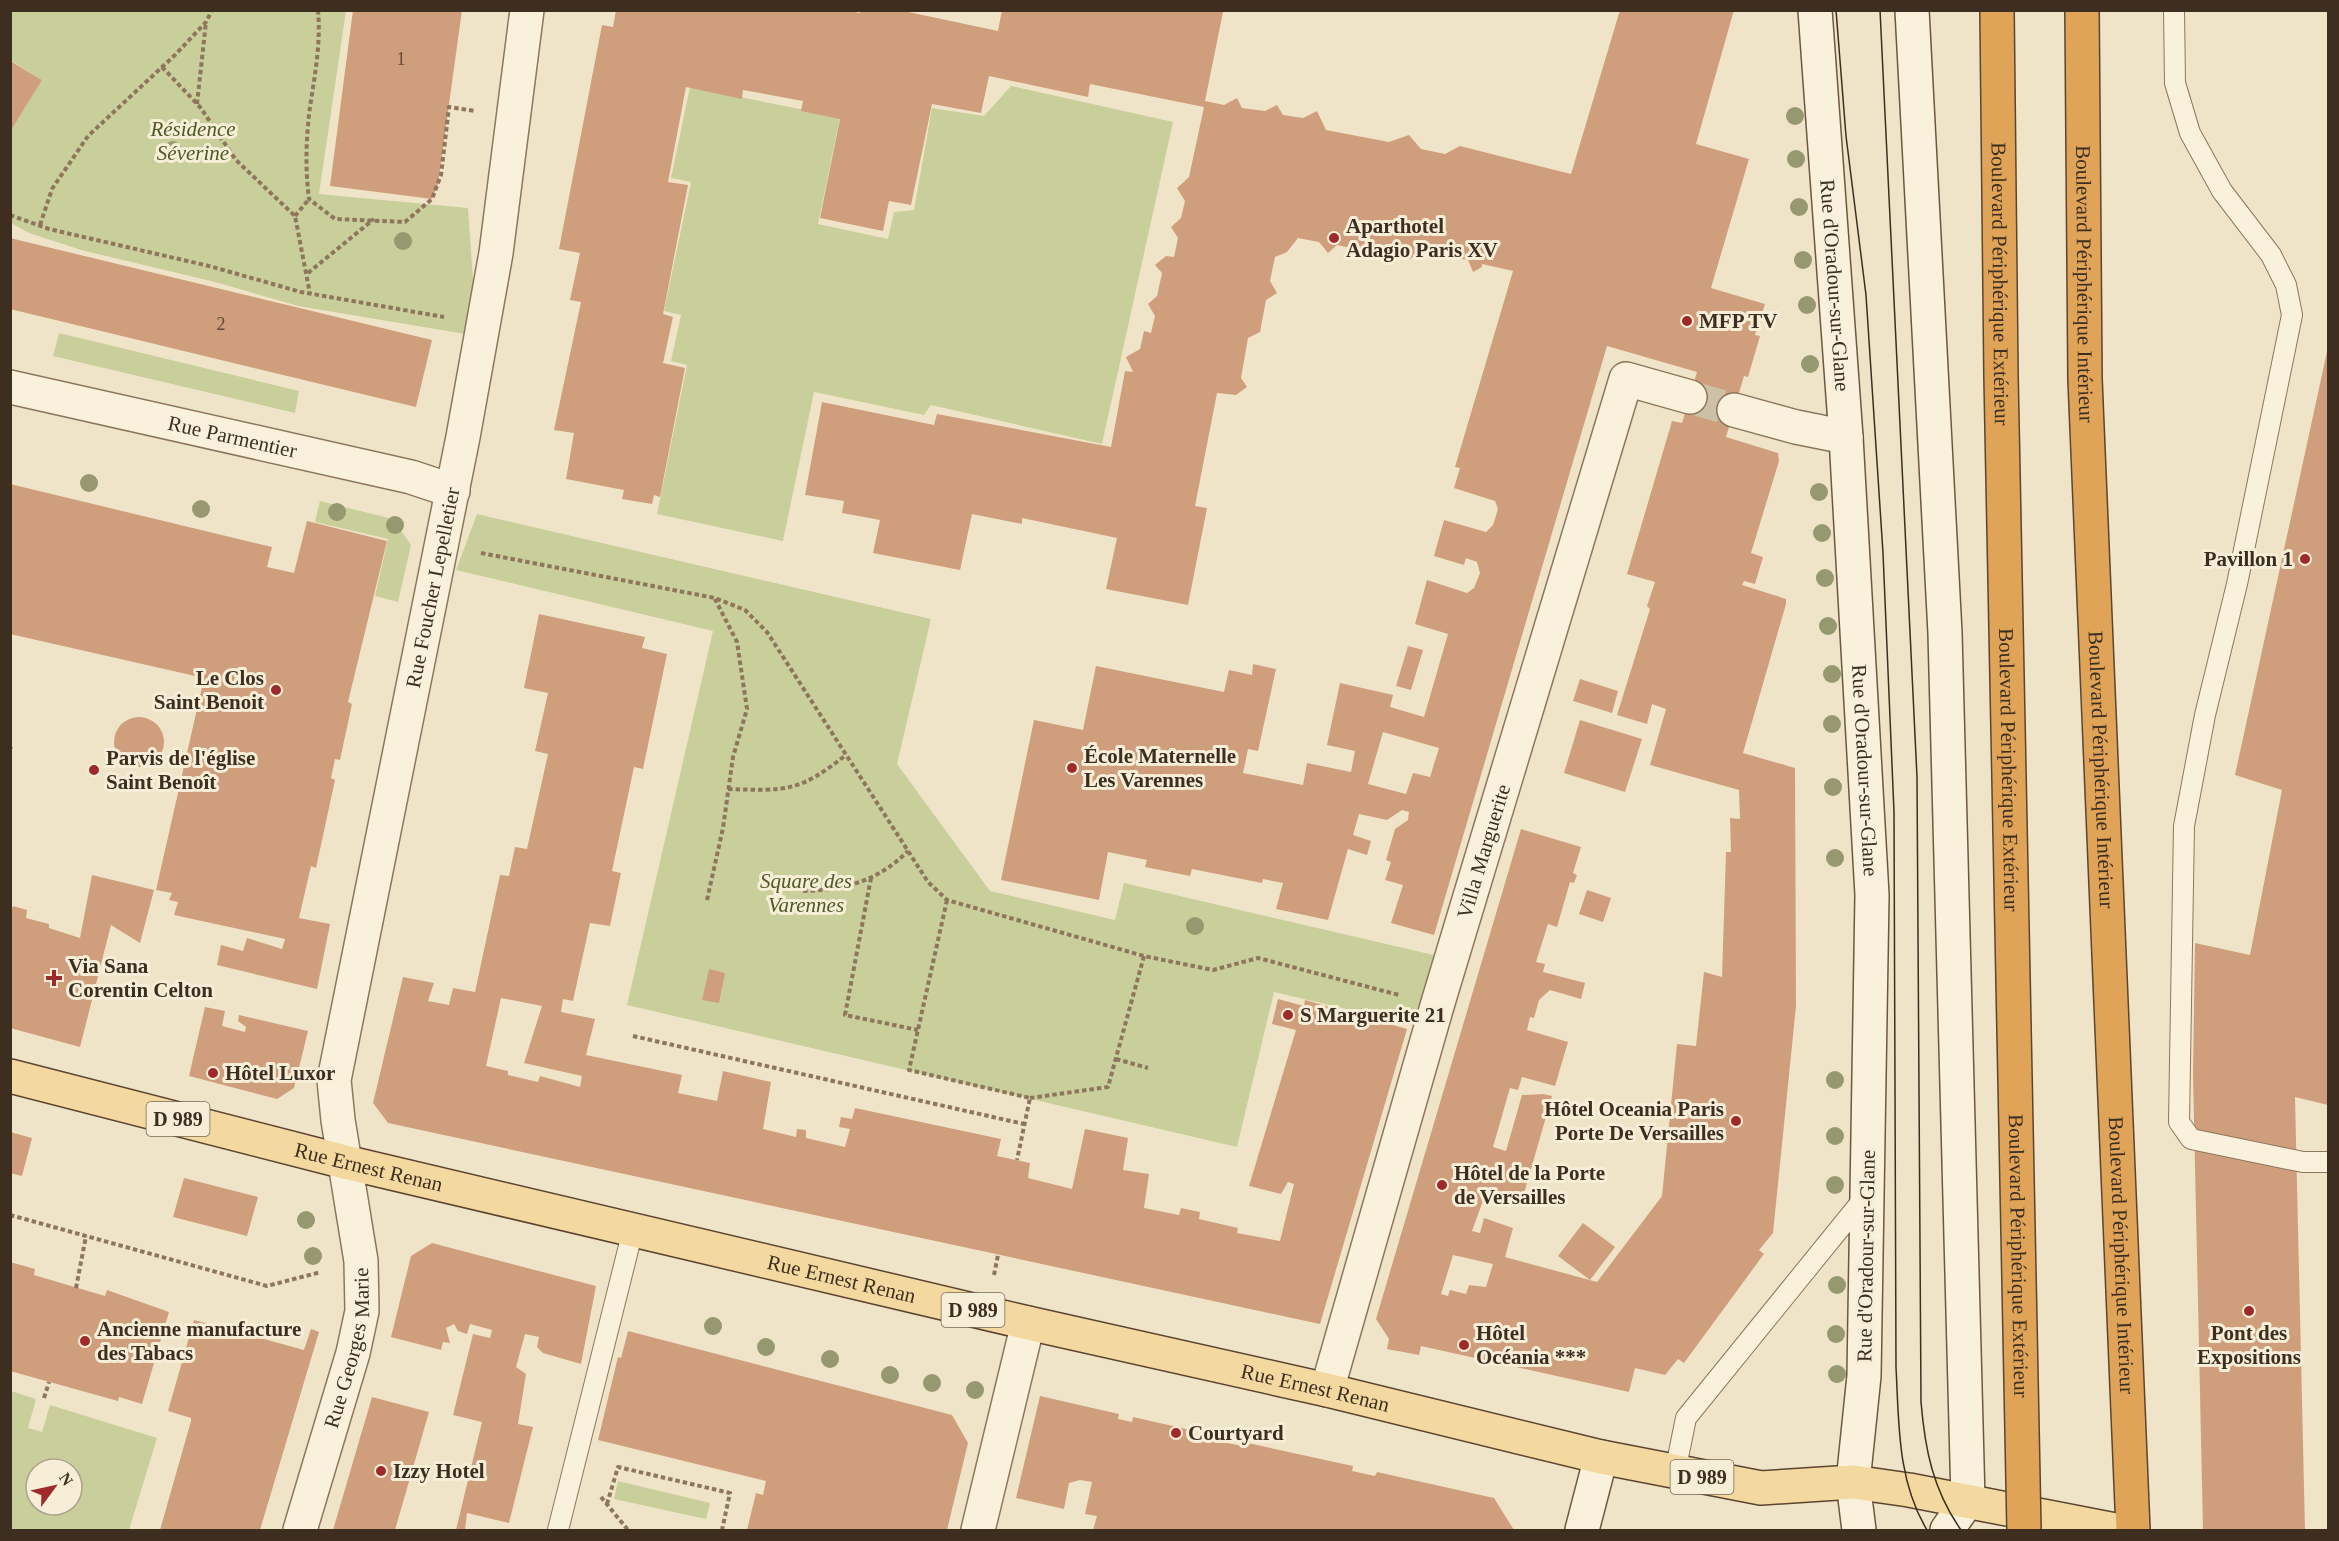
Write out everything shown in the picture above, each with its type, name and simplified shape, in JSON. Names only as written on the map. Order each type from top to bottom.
[{"type":"highway","name":"Boulevard Périphérique Extérieur","points":[[1997,10],[2001,388],[2024,1530]]},
{"type":"highway","name":"Boulevard Périphérique Intérieur","points":[[2082,10],[2085,379],[2133,1530]]},
{"type":"main road","name":"Rue Ernest Renan","points":[[10,1076],[345,1162],[1028,1323],[1327,1390],[1601,1457],[1761,1488],[1853,1482],[1968,1500],[2115,1530]]},
{"type":"street","name":"Rue Foucher Lepelletier","points":[[345,1162],[334,1080],[453,491],[496,253],[527,10]]},
{"type":"street","name":"Rue d'Oradour-sur-Glane","points":[[1815,10],[1846,437],[1872,896],[1863,1400],[1853,1482],[1859,1530]]},
{"type":"street","points":[[1912,10],[1946,633],[1968,1500],[1947,1530]]},
{"type":"street","name":"Villa Marguerite","points":[[1327,1390],[1437,1006],[1626,379],[1690,397]]},
{"type":"street","name":"Rue Parmentier","points":[[10,387],[411,477],[453,491]]},
{"type":"street","points":[[1734,410],[1796,427],[1846,437]]},
{"type":"street","name":"Rue Georges Marie","points":[[300,1530],[353,1353],[362,1311],[361,1261],[345,1162]]},
{"type":"street","points":[[978,1530],[1028,1323]]},
{"type":"street","points":[[1582,1530],[1601,1457]]},
{"type":"lane","points":[[2174,10],[2175,83],[2190,133],[2222,191],[2271,255],[2286,285],[2292,315],[2237,584],[2205,715],[2184,826],[2179,1122],[2191,1139],[2303,1162],[2328,1162]]},
{"type":"lane","points":[[1675,1472],[1686,1418],[1868,1194]]},
{"type":"lane","points":[[558,1530],[633,1230]]},
{"type":"path","points":[[40,225],[52,189],[88,136],[162,67],[206,22],[212,10]]},
{"type":"path","points":[[318,10],[319,55],[310,109],[306,174],[309,199],[335,219],[405,222],[432,199],[441,175],[449,107],[513,117]]},
{"type":"path","points":[[197,104],[206,22]]},
{"type":"path","points":[[162,67],[197,104],[236,160],[295,216],[308,273],[310,294]]},
{"type":"path","points":[[295,216],[309,199]]},
{"type":"path","points":[[10,215],[40,225],[209,266],[310,294],[483,324]]},
{"type":"path","points":[[308,273],[374,219]]},
{"type":"path","points":[[442,546],[715,598],[745,610],[767,632],[928,882],[947,900],[1144,956],[1213,970],[1258,958],[1437,1006]]},
{"type":"path","points":[[707,900],[734,757],[747,709],[737,642],[715,598]]},
{"type":"path","points":[[728,789],[788,789],[815,779],[846,754]]},
{"type":"path","points":[[803,891],[834,891],[861,884],[894,865],[908,851]]},
{"type":"path","points":[[871,878],[845,1016],[918,1030]]},
{"type":"path","points":[[947,900],[909,1070],[1030,1098],[1108,1087],[1144,956]]},
{"type":"path","points":[[633,1036],[1024,1124]]},
{"type":"path","points":[[1116,1059],[1148,1068]]},
{"type":"path","points":[[1017,1160],[1030,1098]]},
{"type":"path","points":[[10,1215],[267,1286],[328,1270]]},
{"type":"path","points":[[76,1288],[86,1236]]},
{"type":"path","points":[[44,1398],[49,1382]]},
{"type":"path","points":[[607,1504],[618,1467],[730,1493],[722,1530]]},
{"type":"green space","name":"Résidence Séverine","points":[[11,11],[346,11],[319,194],[468,208],[477,336],[298,306],[215,282],[81,250],[29,233],[11,223],[11,130],[42,80],[11,61]]},
{"type":"green space","points":[[1011,86],[1173,122],[1102,444],[931,405],[924,415],[814,392],[783,541],[657,514],[687,365],[671,361],[681,315],[664,311],[691,182],[671,178],[690,87],[840,117],[818,224],[888,239],[894,212],[914,210],[932,108],[984,116]]},
{"type":"green space","points":[[59,333],[299,391],[295,413],[53,356]]},
{"type":"green space","points":[[320,501],[393,519],[411,545],[398,602],[375,596],[388,539],[315,522]]},
{"type":"green space","name":"Square des Varennes","points":[[477,514],[931,619],[897,764],[990,891],[1115,920],[1124,883],[1438,956],[1422,1027],[1274,992],[1237,1147],[627,1005],[713,631],[456,570]]},
{"type":"green space","points":[[11,1391],[36,1399],[28,1428],[42,1432],[50,1405],[157,1438],[129,1530],[11,1530]]},
{"type":"green space","points":[[618,1481],[710,1503],[706,1519],[614,1499]]},
{"type":"building","points":[[353,10],[462,10],[438,184],[432,199],[330,186]]},
{"type":"building","points":[[616,10],[844,10],[860,13],[861,10],[899,10],[998,31],[1002,10],[1212,10],[1223,12],[1205,101],[1224,105],[1237,98],[1242,108],[1265,111],[1277,105],[1283,115],[1303,118],[1317,111],[1326,130],[1389,142],[1409,135],[1421,149],[1445,154],[1460,146],[1571,174],[1620,10],[1734,10],[1696,144],[1749,159],[1711,288],[1765,304],[1755,335],[1760,336],[1748,377],[1744,376],[1726,437],[1778,453],[1779,461],[1751,553],[1763,557],[1755,584],[1744,581],[1742,585],[1786,599],[1786,604],[1743,753],[1795,768],[1796,1006],[1773,1233],[1759,1250],[1764,1254],[1684,1363],[1678,1359],[1665,1375],[1635,1368],[1629,1392],[1421,1346],[1419,1355],[1387,1349],[1389,1339],[1376,1319],[1521,829],[1581,847],[1573,873],[1577,875],[1574,883],[1570,882],[1557,927],[1548,924],[1536,962],[1545,964],[1543,972],[1585,983],[1581,999],[1550,990],[1539,1000],[1534,1018],[1530,1017],[1527,1030],[1568,1042],[1555,1086],[1522,1077],[1518,1090],[1510,1088],[1493,1147],[1506,1151],[1522,1095],[1552,1096],[1521,1204],[1485,1195],[1472,1231],[1480,1233],[1484,1218],[1513,1228],[1505,1257],[1597,1282],[1662,1196],[1677,1044],[1696,1046],[1704,972],[1722,977],[1726,852],[1731,852],[1730,818],[1740,819],[1739,790],[1650,765],[1666,709],[1652,704],[1647,724],[1617,715],[1650,609],[1647,606],[1655,582],[1627,574],[1672,421],[1682,423],[1697,372],[1607,346],[1434,935],[1391,923],[1403,885],[1385,880],[1391,862],[1386,860],[1395,829],[1408,820],[1409,812],[1402,810],[1387,820],[1359,814],[1353,835],[1371,841],[1367,855],[1348,849],[1328,920],[1276,909],[1283,883],[1263,879],[1262,883],[1192,869],[1190,876],[1145,867],[1147,860],[1108,852],[1099,900],[1001,880],[1034,720],[1083,730],[1096,666],[1224,692],[1229,670],[1252,675],[1253,664],[1276,669],[1258,751],[1248,749],[1243,773],[1303,785],[1307,763],[1351,772],[1355,751],[1327,745],[1340,683],[1393,695],[1390,707],[1424,717],[1448,634],[1415,624],[1427,580],[1467,593],[1474,588],[1480,573],[1477,562],[1466,558],[1464,565],[1434,556],[1444,520],[1486,532],[1493,525],[1498,509],[1495,501],[1454,488],[1460,468],[1455,467],[1513,271],[1482,264],[1482,267],[1473,272],[1468,260],[1419,252],[1410,259],[1376,253],[1367,260],[1360,250],[1337,245],[1328,253],[1319,242],[1298,238],[1287,252],[1275,257],[1270,281],[1277,293],[1266,300],[1260,332],[1248,338],[1241,378],[1247,387],[1236,395],[1217,393],[1195,506],[1207,508],[1188,605],[1106,589],[1117,538],[1022,518],[1022,524],[972,514],[960,570],[873,553],[880,520],[842,513],[844,501],[805,495],[822,402],[934,425],[937,414],[1111,447],[1125,371],[1133,372],[1126,357],[1140,349],[1144,331],[1151,333],[1155,316],[1148,304],[1157,296],[1162,273],[1155,265],[1166,256],[1174,257],[1178,238],[1171,227],[1181,218],[1185,201],[1177,188],[1189,177],[1204,107],[1090,84],[1088,97],[989,76],[981,113],[932,104],[911,205],[889,201],[883,231],[820,218],[840,119],[801,111],[803,101],[743,90],[742,99],[686,87],[668,182],[688,185],[663,314],[673,317],[663,363],[685,368],[660,497],[654,495],[652,504],[622,499],[624,490],[566,479],[574,433],[554,430],[581,302],[570,300],[580,253],[559,249],[602,25],[613,27]],"holes":[[[1383,732],[1439,748],[1430,777],[1413,773],[1406,794],[1368,784]],[[1453,1255],[1493,1264],[1486,1287],[1469,1285],[1466,1294],[1450,1290],[1448,1296],[1441,1294]]]},
{"type":"building","points":[[10,61],[42,80],[10,132]]},
{"type":"building","points":[[10,238],[432,340],[416,407],[10,309]]},
{"type":"building","points":[[2328,347],[2328,1105],[2295,1097],[2305,1530],[2203,1530],[2193,1075],[2195,943],[2250,955],[2282,790],[2235,775]]},
{"type":"building","name":"Le Clos Saint Benoit","points":[[10,484],[272,547],[267,567],[294,573],[307,521],[387,541],[348,702],[352,704],[340,760],[335,759],[331,778],[335,780],[316,868],[311,866],[299,918],[330,924],[317,989],[217,965],[221,945],[243,951],[247,938],[282,949],[285,939],[174,915],[178,902],[169,900],[172,893],[156,890],[204,678],[10,634]]},
{"type":"building","points":[[539,614],[645,637],[642,648],[667,654],[643,769],[634,767],[612,871],[621,873],[610,926],[590,923],[573,1001],[563,999],[561,1012],[595,1019],[586,1055],[682,1075],[678,1093],[717,1101],[723,1071],[771,1082],[763,1129],[796,1137],[797,1129],[806,1130],[806,1138],[845,1147],[850,1129],[839,1127],[841,1117],[852,1119],[855,1108],[1001,1139],[997,1156],[1030,1163],[1028,1178],[1072,1189],[1085,1129],[1128,1138],[1123,1170],[1149,1174],[1144,1208],[1179,1215],[1181,1208],[1200,1212],[1199,1219],[1238,1228],[1237,1233],[1280,1241],[1294,1184],[1288,1182],[1281,1194],[1249,1186],[1296,1030],[1272,1024],[1278,999],[1304,1006],[1305,1000],[1407,1029],[1320,1324],[388,1123],[373,1103],[403,977],[434,983],[428,1001],[449,1005],[453,988],[475,992],[500,875],[509,876],[515,847],[527,849],[548,754],[535,751],[548,693],[524,688]],"holes":[[[501,998],[542,1006],[524,1063],[582,1076],[580,1087],[540,1076],[538,1082],[508,1075],[508,1071],[486,1066]]]},
{"type":"building","points":[[1408,646],[1423,650],[1411,690],[1396,686]]},
{"type":"building","points":[[1580,679],[1618,691],[1612,713],[1573,701]]},
{"type":"building","points":[[144,717],[157,724],[163,732],[163,752],[157,760],[149,766],[134,767],[121,760],[115,752],[114,737],[121,724],[129,718]]},
{"type":"building","points":[[1580,720],[1642,739],[1625,792],[1564,773]]},
{"type":"building","name":"Via Sana Corentin Celton","points":[[92,875],[154,890],[140,943],[111,925],[80,1047],[10,1028],[10,915],[13,906],[27,910],[26,918],[49,924],[49,928],[80,938]]},
{"type":"building","points":[[1587,890],[1611,898],[1603,922],[1579,914]]},
{"type":"building","points":[[709,969],[725,973],[719,1003],[702,1000]]},
{"type":"building","points":[[205,1007],[225,1011],[222,1026],[245,1032],[246,1027],[238,1021],[239,1015],[308,1031],[294,1088],[277,1099],[189,1076]]},
{"type":"building","points":[[10,1132],[32,1138],[22,1176],[10,1173]]},
{"type":"building","points":[[184,1178],[258,1197],[247,1236],[173,1217]]},
{"type":"building","points":[[1583,1223],[1615,1247],[1590,1280],[1558,1256]]},
{"type":"building","points":[[432,1243],[596,1286],[581,1364],[543,1353],[537,1347],[539,1337],[525,1334],[516,1367],[526,1374],[518,1424],[533,1427],[509,1523],[467,1513],[465,1530],[456,1530],[482,1422],[453,1415],[473,1334],[490,1338],[492,1330],[470,1324],[467,1334],[458,1331],[454,1324],[446,1328],[450,1343],[443,1342],[441,1350],[391,1337],[411,1256]]},
{"type":"building","name":"Ancienne manufacture des Tabacs","points":[[10,1262],[35,1269],[34,1275],[105,1296],[107,1290],[169,1312],[142,1404],[119,1397],[118,1401],[10,1371]]},
{"type":"building","points":[[194,1320],[304,1350],[311,1329],[319,1332],[260,1530],[160,1530],[191,1421],[191,1418],[168,1411]]},
{"type":"building","points":[[628,1331],[952,1415],[968,1443],[947,1530],[747,1530],[756,1493],[763,1495],[766,1481],[598,1440],[618,1357],[621,1358]]},
{"type":"building","points":[[1040,1396],[1119,1414],[1118,1419],[1132,1422],[1133,1417],[1195,1431],[1194,1436],[1242,1446],[1243,1442],[1353,1466],[1352,1471],[1375,1476],[1377,1472],[1494,1498],[1514,1530],[1093,1530],[1097,1516],[1085,1514],[1092,1482],[1080,1480],[1069,1483],[1064,1509],[1016,1498]]},
{"type":"building","name":"Izzy Hotel","points":[[372,1397],[429,1412],[395,1530],[333,1530]]},
{"type":"tunnel","points":[[1690,397],[1734,410]]},
{"type":"tram line","points":[[1836,10],[1846,136],[1866,295],[1883,553],[1894,812],[1898,1409],[1905,1471],[1917,1511],[1927,1530]]},
{"type":"tram line","points":[[1880,10],[1917,777],[1921,1402],[1932,1469],[1943,1500],[1961,1530]]},
{"type":"place","name":"Aparthotel Adagio Paris XV","points":[[1334,238]]},
{"type":"place","name":"MFP TV","points":[[1687,321]]},
{"type":"place","name":"Pavillon 1","points":[[2305,559]]},
{"type":"place","name":"Le Clos Saint Benoit","points":[[276,690]]},
{"type":"place","name":"École Maternelle Les Varennes","points":[[1072,768]]},
{"type":"place","name":"Parvis de l'église Saint Benoît","points":[[94,770]]},
{"type":"place","name":"Via Sana Corentin Celton","points":[[54,978]]},
{"type":"place","name":"S Marguerite 21","points":[[1288,1015]]},
{"type":"place","name":"Hôtel Luxor","points":[[213,1073]]},
{"type":"place","name":"Hôtel Oceania Paris Porte De Versailles","points":[[1736,1121]]},
{"type":"place","name":"Hôtel de la Porte de Versailles","points":[[1442,1185]]},
{"type":"place","name":"Pont des Expositions","points":[[2249,1311]]},
{"type":"place","name":"Ancienne manufacture des Tabacs","points":[[85,1341]]},
{"type":"place","name":"Hôtel Océania ***","points":[[1464,1345]]},
{"type":"place","name":"Courtyard","points":[[1176,1433]]},
{"type":"place","name":"Izzy Hotel","points":[[381,1471]]}]
